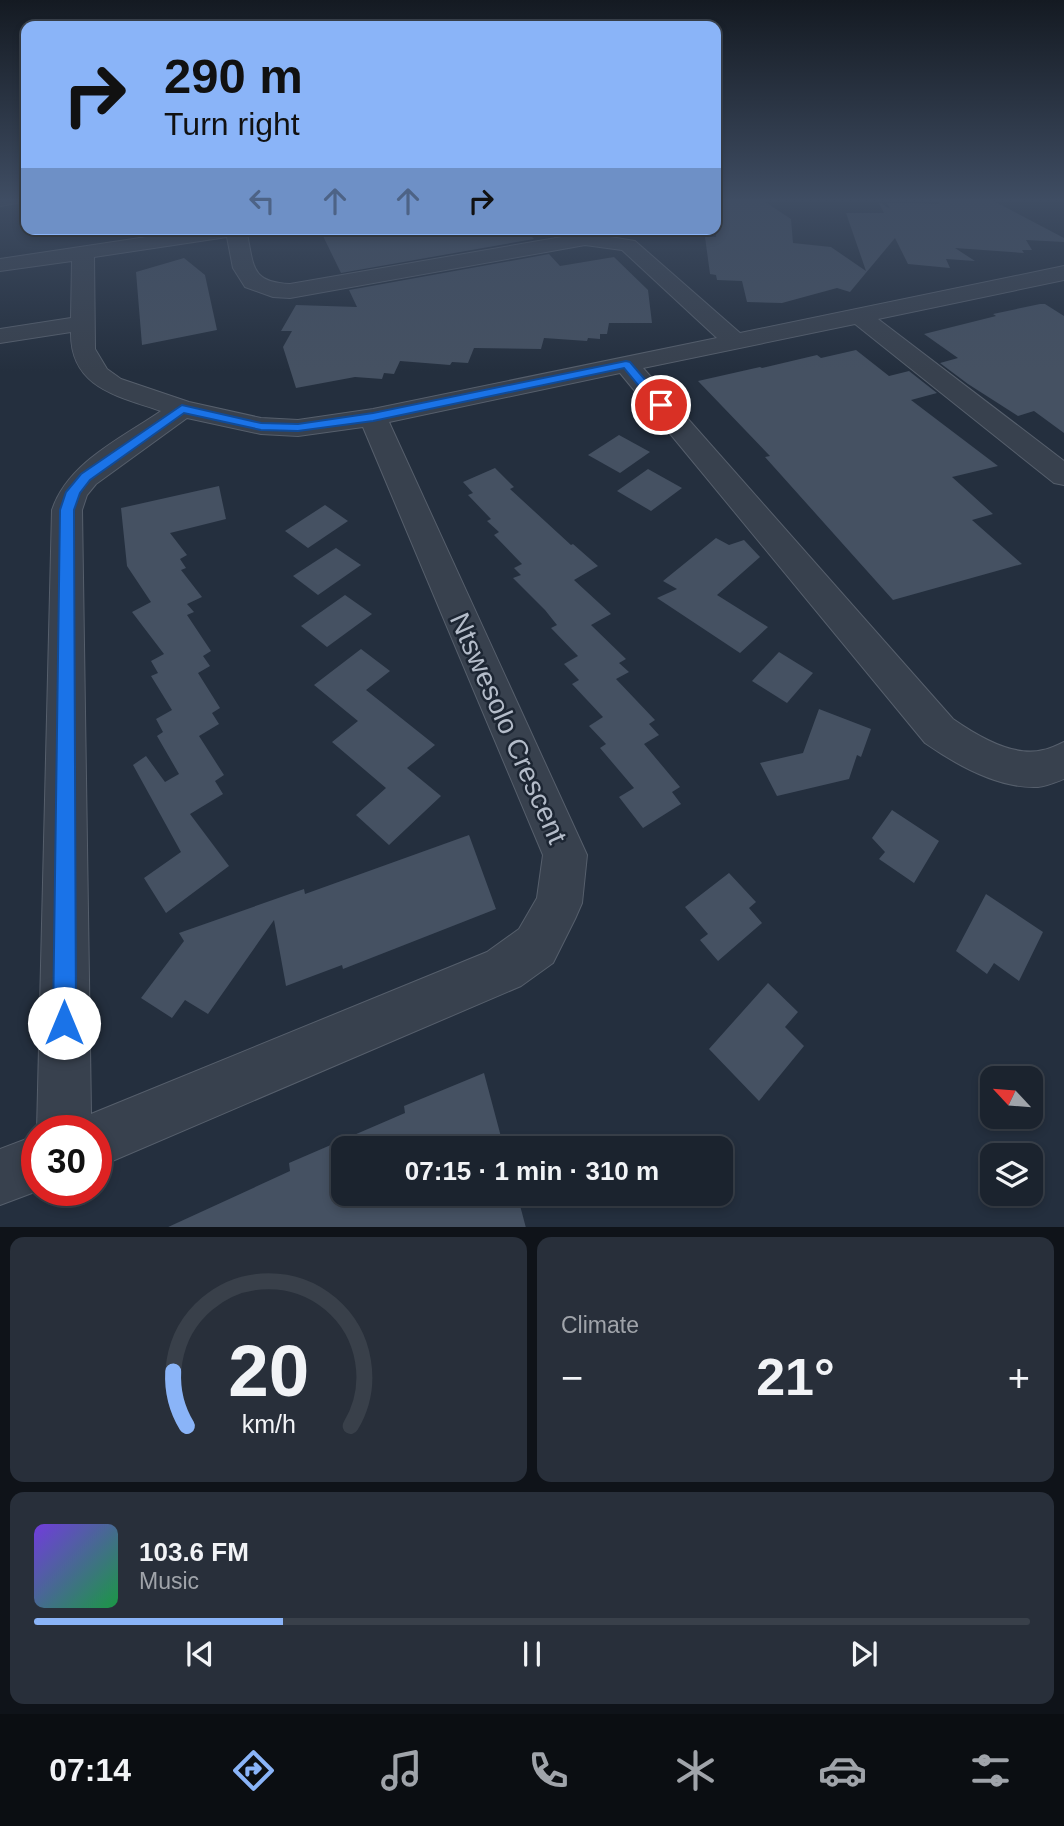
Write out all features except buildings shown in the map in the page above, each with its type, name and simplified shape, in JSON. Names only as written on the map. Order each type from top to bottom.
[{"type":"street","points":[[0,265],[60,256]]},
{"type":"street","points":[[83,256],[83,349],[97,374],[112,385],[182,408],[278,428],[373,417],[733,340],[1058,280]]},
{"type":"street","points":[[242,256],[248,280],[271,291],[485,256]]},
{"type":"street","points":[[640,256],[733,340]]},
{"type":"street","points":[[860,316],[1064,476]]},
{"type":"street","points":[[0,336],[82,323]]},
{"type":"street","points":[[626,364],[939,731],[954,742],[1014,767],[1040,770],[1064,760]]},
{"type":"street","points":[[64,1115],[67,510],[73,492],[86,477],[182,408]]},
{"type":"street","name":"Ntswesolo Crescent","points":[[112,1133],[505,968],[536,946],[559,903],[565,855],[373,417]]},
{"type":"street","points":[[0,1177],[21,1169]]},
{"type":"route","points":[[64,1023],[67,510],[73,492],[86,477],[182,408],[261,426],[298,428],[373,417],[626,364],[661,405]]}]
